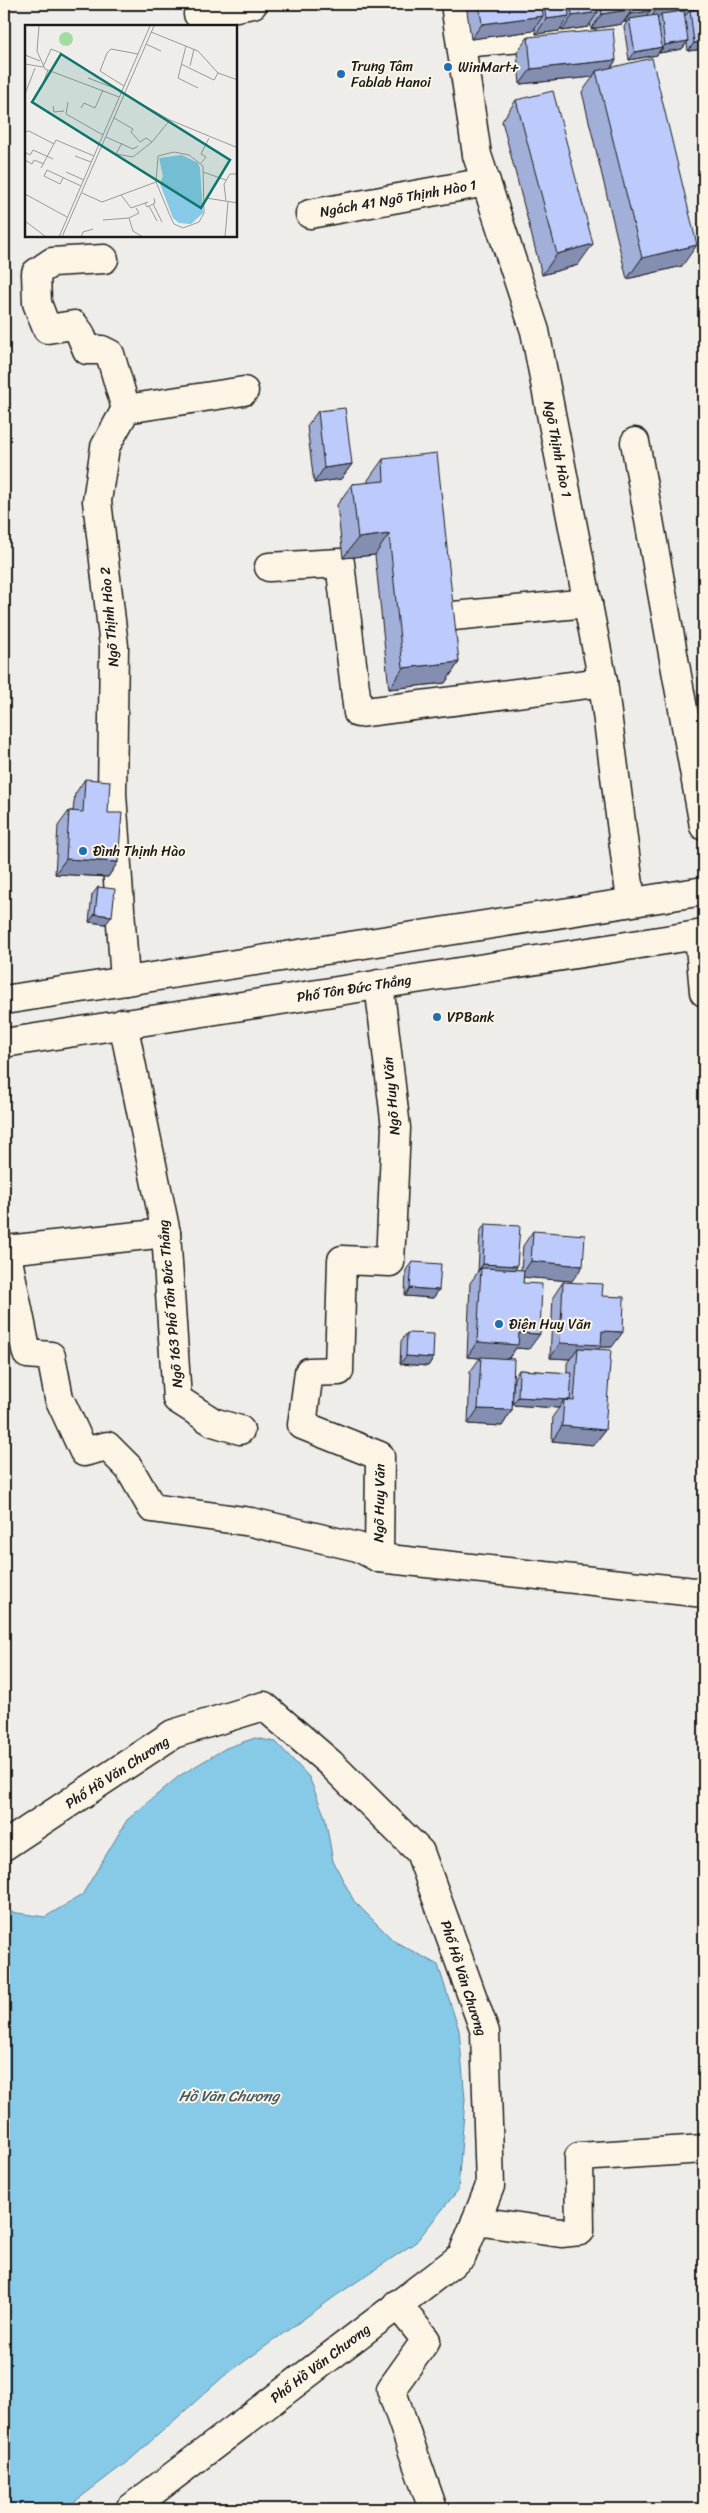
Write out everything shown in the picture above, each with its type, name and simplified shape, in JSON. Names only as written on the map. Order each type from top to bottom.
[{"type":"street","points":[[198,14],[253,4]]},
{"type":"street","name":"Ngõ Thịnh Hào 1","points":[[455,4],[478,154],[535,332],[588,603],[603,682],[636,944]]},
{"type":"street","points":[[461,43],[608,32]]},
{"type":"street","name":"Ngách 41 Ngõ Thịnh Hào 1","points":[[310,214],[486,182]]},
{"type":"street","points":[[104,259],[52,262],[36,273],[37,303],[47,329],[74,325],[80,332],[87,350],[102,350],[110,354],[126,409],[244,391]]},
{"type":"street","name":"Ngõ Thịnh Hào 2","points":[[124,981],[112,794],[114,646],[96,501],[105,447],[126,409]]},
{"type":"street","points":[[635,442],[704,826]]},
{"type":"street","points":[[269,566],[340,563],[358,713],[603,682]]},
{"type":"street","points":[[443,617],[588,603]]},
{"type":"street","points":[[4,1000],[704,891]]},
{"type":"street","points":[[702,934],[704,992]]},
{"type":"street","name":"Phố Tôn Đức Thắng","points":[[4,1043],[702,934]]},
{"type":"street","name":"Ngõ Huy Văn","points":[[379,984],[396,1128],[390,1262],[342,1260],[339,1371],[308,1372],[302,1425],[380,1456],[379,1558],[704,1593]]},
{"type":"street","name":"Ngõ 163 Phố Tôn Đức Thắng","points":[[123,1023],[166,1232],[177,1399],[213,1422],[240,1430]]},
{"type":"street","points":[[166,1232],[6,1250],[27,1354],[51,1356],[60,1398],[84,1452],[107,1446],[129,1468],[152,1508],[251,1522],[358,1547],[379,1558]]},
{"type":"street","name":"Phố Hồ Văn Chương","points":[[4,1846],[173,1734],[264,1706],[330,1762],[420,1852],[485,2032],[490,2186],[462,2256],[397,2304],[135,2508]]},
{"type":"street","points":[[476,2221],[561,2233],[580,2231],[579,2157],[704,2149]]},
{"type":"street","points":[[397,2304],[426,2340],[391,2388],[433,2509]]},
{"type":"water","name":"Hồ Văn Chương","points":[[255,1738],[276,1742],[309,1777],[325,1817],[333,1861],[354,1901],[394,1941],[438,1965],[459,2030],[465,2099],[458,2190],[416,2242],[337,2295],[224,2376],[131,2459],[65,2509],[4,2509],[4,1911],[45,1917],[82,1895],[127,1820],[179,1776],[226,1748]]},
{"type":"building","points":[[479,4],[542,4],[543,16],[482,24]]},
{"type":"building","points":[[544,4],[568,4],[569,16],[546,19]]},
{"type":"building","points":[[571,4],[597,4],[598,12],[572,16]]},
{"type":"building","points":[[600,4],[632,4],[633,9],[602,14]]},
{"type":"building","points":[[632,4],[649,4],[650,11],[630,14],[633,9]]},
{"type":"building","points":[[659,4],[675,4],[659,6]]},
{"type":"building","points":[[681,4],[704,4],[704,6],[680,9],[679,6]]},
{"type":"building","points":[[704,8],[704,42],[694,43],[690,10]]},
{"type":"building","points":[[684,11],[688,41],[665,45],[661,14]]},
{"type":"building","points":[[657,15],[662,47],[635,52],[629,19]]},
{"type":"building","points":[[613,29],[616,60],[531,69],[528,37]]},
{"type":"building","points":[[652,58],[697,245],[642,258],[596,71]]},
{"type":"building","points":[[553,91],[593,244],[557,254],[516,100]]},
{"type":"building","points":[[345,408],[352,464],[324,468],[318,411]]},
{"type":"building","points":[[437,453],[459,662],[403,668],[389,534],[358,538],[352,484],[384,481],[383,459]]},
{"type":"building","name":"Đình Thịnh Hào","points":[[85,779],[110,781],[108,813],[122,813],[118,862],[66,859],[69,811],[83,812]]},
{"type":"building","points":[[98,887],[115,889],[112,916],[95,914]]},
{"type":"building","points":[[485,1224],[520,1226],[517,1266],[483,1264]]},
{"type":"building","points":[[533,1231],[585,1235],[583,1266],[531,1261]]},
{"type":"building","points":[[412,1262],[441,1264],[439,1290],[410,1288]]},
{"type":"building","name":"Điện Huy Văn","points":[[481,1268],[524,1270],[523,1283],[542,1284],[540,1334],[519,1333],[518,1345],[477,1342]]},
{"type":"building","points":[[563,1282],[603,1284],[602,1296],[624,1297],[623,1332],[602,1331],[601,1345],[560,1343]]},
{"type":"building","points":[[407,1333],[434,1334],[433,1358],[406,1356]]},
{"type":"building","points":[[578,1348],[611,1350],[605,1430],[562,1426],[564,1400],[574,1401]]},
{"type":"building","points":[[481,1357],[514,1359],[512,1410],[478,1409]]},
{"type":"building","points":[[519,1370],[572,1373],[570,1400],[518,1397]]},
{"type":"place","name":"WinMart+","points":[[448,67]]},
{"type":"place","name":"Trung Tâm Fablab Hanoi","points":[[341,74]]},
{"type":"place","name":"Đình Thịnh Hào","points":[[83,851]]},
{"type":"place","name":"VPBank","points":[[437,1017]]},
{"type":"place","name":"Điện Huy Văn","points":[[499,1324]]}]
